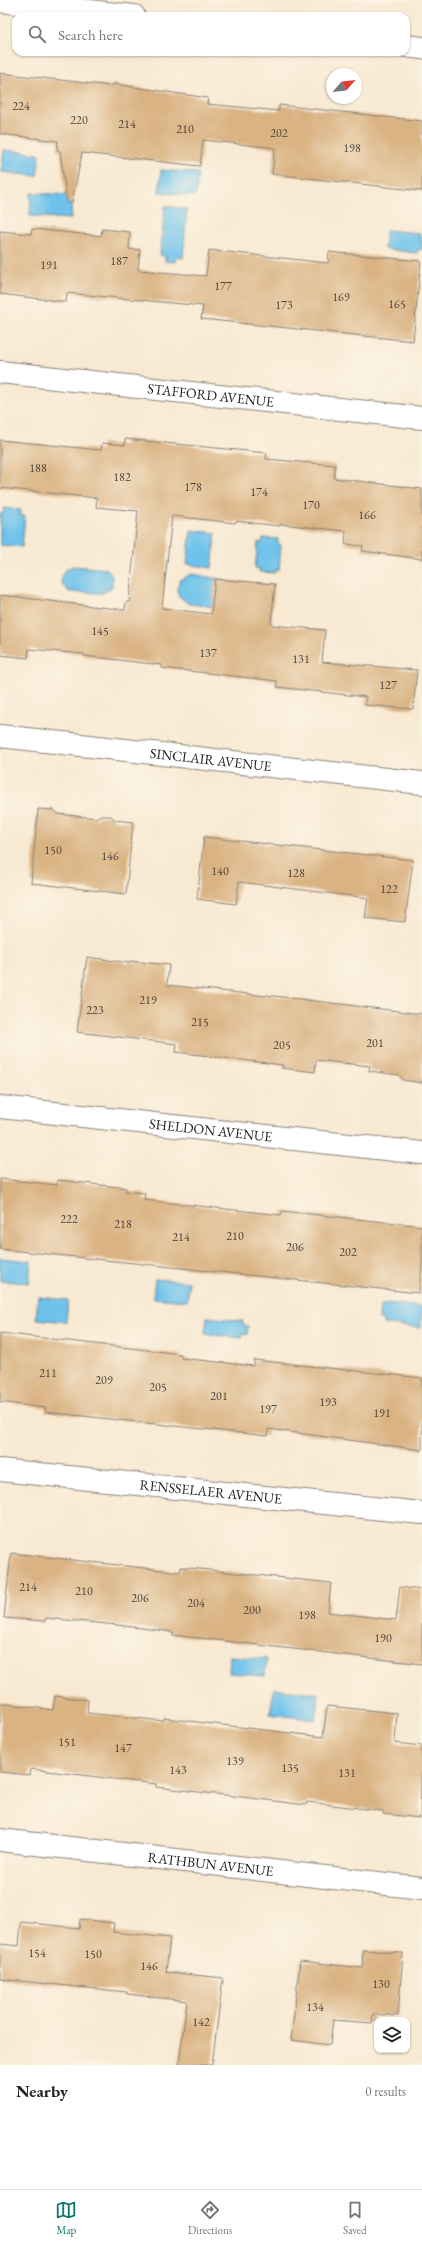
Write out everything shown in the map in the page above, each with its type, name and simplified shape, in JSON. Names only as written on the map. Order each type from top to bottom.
[{"type":"street","points":[[0,1],[98,12]]},
{"type":"street","points":[[410,46],[422,48]]},
{"type":"street","name":"STAFFORD AVENUE","points":[[0,372],[422,418]]},
{"type":"street","name":"SINCLAIR AVENUE","points":[[0,736],[422,783]]},
{"type":"street","name":"SHELDON AVENUE","points":[[0,1107],[422,1154]]},
{"type":"street","name":"RENSSELAER AVENUE","points":[[0,1470],[422,1513]]},
{"type":"street","name":"RATHBUN AVENUE","points":[[0,1840],[422,1888]]},
{"type":"water","points":[[4,150],[40,154],[37,176],[1,172]]},
{"type":"water","points":[[161,170],[198,173],[196,196],[159,192]]},
{"type":"water","points":[[31,193],[72,195],[71,219],[30,216]]},
{"type":"water","points":[[165,206],[187,209],[183,258],[176,257],[175,262],[165,261],[165,256],[160,255]]},
{"type":"water","points":[[386,230],[420,233],[419,236],[422,237],[422,250],[418,249],[417,253],[384,249]]},
{"type":"water","points":[[4,508],[21,510],[20,516],[25,516],[22,547],[0,545],[0,514],[3,514]]},
{"type":"water","points":[[191,530],[216,533],[212,568],[187,564]]},
{"type":"water","points":[[263,538],[278,539],[278,544],[281,545],[279,570],[275,570],[275,573],[259,572],[260,569],[255,568],[258,542],[262,543]]},
{"type":"water","points":[[73,566],[107,569],[112,575],[112,587],[103,593],[69,592],[61,583],[61,580],[62,574],[65,570]]},
{"type":"water","points":[[192,574],[225,580],[218,607],[189,604],[179,596],[177,588],[180,580]]},
{"type":"water","points":[[0,1258],[31,1261],[29,1283],[0,1281]]},
{"type":"water","points":[[155,1279],[189,1282],[187,1301],[153,1298]]},
{"type":"water","points":[[38,1297],[68,1300],[66,1322],[36,1319]]},
{"type":"water","points":[[386,1303],[422,1307],[420,1328],[383,1324],[383,1319],[379,1319],[380,1305],[385,1305]]},
{"type":"water","points":[[207,1317],[243,1321],[243,1325],[248,1326],[247,1335],[242,1334],[242,1338],[205,1334]]},
{"type":"water","points":[[230,1656],[267,1659],[265,1676],[229,1673]]},
{"type":"water","points":[[274,1688],[319,1694],[315,1720],[270,1714]]},
{"type":"building","points":[[0,73],[111,86],[113,84],[208,98],[207,104],[279,111],[279,105],[422,121],[422,191],[272,174],[275,148],[203,140],[200,166],[82,153],[72,203],[67,203],[60,151],[57,150],[58,141],[0,134]]},
{"type":"building","points":[[32,229],[101,236],[102,229],[130,232],[129,249],[140,250],[138,270],[206,276],[209,250],[328,263],[329,252],[421,261],[413,341],[201,319],[203,306],[67,293],[66,302],[0,294],[0,231],[31,234]]},
{"type":"building","points":[[125,439],[267,453],[266,459],[335,465],[334,478],[422,489],[422,559],[362,551],[363,546],[345,544],[346,531],[280,524],[280,526],[236,521],[235,523],[172,516],[162,608],[211,614],[215,579],[275,584],[271,625],[325,630],[322,662],[417,670],[413,709],[365,705],[366,697],[277,687],[277,681],[162,668],[162,665],[84,656],[84,654],[29,649],[28,658],[0,655],[0,595],[125,610],[126,602],[129,602],[138,511],[96,507],[97,498],[0,488],[0,440],[101,450],[102,443],[125,445]]},
{"type":"building","points":[[38,809],[54,810],[58,814],[96,818],[99,816],[111,816],[115,820],[133,822],[126,894],[31,883]]},
{"type":"building","points":[[204,837],[413,860],[405,922],[365,918],[368,898],[239,882],[236,904],[197,899]]},
{"type":"building","points":[[87,957],[129,963],[130,961],[169,965],[167,985],[266,995],[422,1014],[422,1083],[403,1080],[399,1075],[369,1071],[370,1066],[316,1060],[315,1072],[282,1068],[283,1065],[176,1052],[177,1044],[77,1032]]},
{"type":"building","points":[[0,1179],[57,1185],[58,1180],[126,1188],[125,1191],[145,1193],[144,1200],[281,1215],[282,1211],[422,1226],[422,1265],[419,1293],[0,1249]]},
{"type":"building","points":[[0,1333],[181,1354],[181,1358],[254,1366],[254,1360],[422,1378],[422,1450],[268,1429],[268,1436],[45,1412],[46,1408],[0,1402]]},
{"type":"building","points":[[11,1553],[180,1572],[181,1567],[331,1583],[328,1612],[396,1620],[400,1587],[422,1590],[422,1664],[173,1635],[173,1632],[117,1625],[46,1618],[45,1621],[4,1618]]},
{"type":"building","points":[[55,1696],[88,1700],[87,1713],[164,1721],[164,1718],[323,1737],[327,1706],[397,1713],[395,1743],[422,1746],[420,1818],[383,1814],[383,1811],[307,1802],[306,1805],[156,1787],[156,1784],[31,1769],[30,1775],[0,1772],[0,1703],[53,1710]]},
{"type":"building","points":[[80,1919],[114,1923],[113,1932],[170,1938],[166,1972],[223,1978],[212,2065],[179,2065],[187,2001],[127,1994],[127,1992],[0,1979],[0,1944],[19,1946],[21,1922],[79,1928]]},
{"type":"building","points":[[363,1950],[403,1953],[398,2016],[373,2014],[372,2023],[333,2020],[330,2045],[291,2040],[300,1961],[362,1968]]}]
